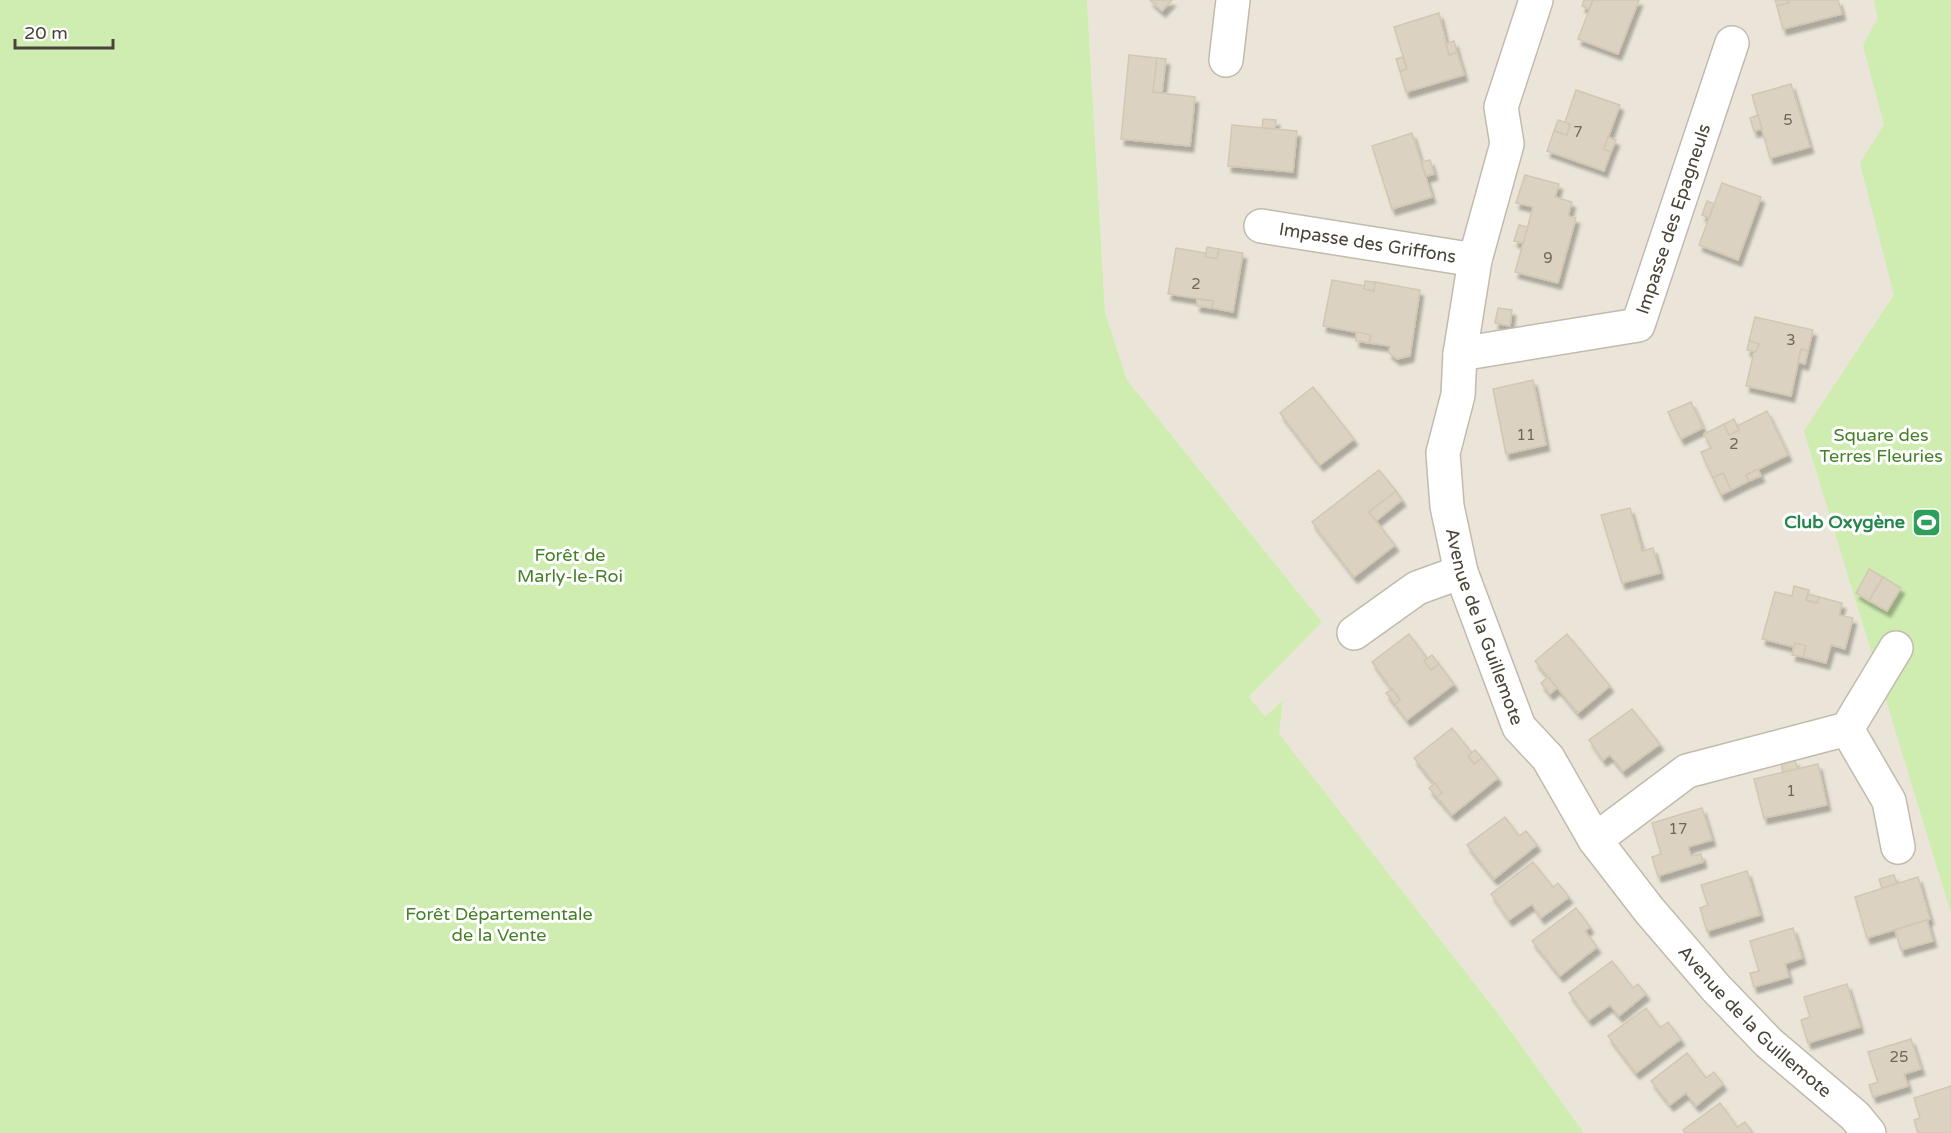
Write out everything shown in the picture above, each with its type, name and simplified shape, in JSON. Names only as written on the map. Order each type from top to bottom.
[{"type":"street","points":[[1226,60],[1233,0]]},
{"type":"street","name":"Avenue de la Guillemote","points":[[1536,0],[1501,107],[1507,144],[1475,261],[1460,354],[1458,395],[1443,453],[1447,506],[1461,572],[1519,727],[1548,758],[1595,840],[1649,910],[1716,988],[1769,1043],[1855,1116],[1869,1133]]},
{"type":"street","name":"Impasse des Epagneuls","points":[[1460,354],[1638,325],[1732,43]]},
{"type":"street","name":"Impasse des Griffons","points":[[1261,226],[1475,261]]},
{"type":"street","points":[[1354,633],[1417,588],[1461,572]]},
{"type":"street","points":[[1595,840],[1687,771],[1847,729],[1896,648]]},
{"type":"street","points":[[1847,729],[1889,801],[1898,847]]},
{"type":"shaded area","points":[[1087,0],[1951,0],[1951,1133],[1584,1133],[1500,1016],[1249,697],[1322,622],[1127,380],[1105,312]]},
{"type":"green space","name":"Forêt de Marly-le-Roi","points":[[0,0],[1087,0],[1105,312],[1127,380],[1322,622],[1249,697],[1265,717],[1283,700],[1279,734],[1500,1016],[1584,1133],[0,1133]]},
{"type":"green space","name":"Square des Terres Fleuries","points":[[1874,0],[1951,0],[1951,913],[1804,431],[1894,295],[1860,163],[1884,125],[1863,45],[1878,18]]},
{"type":"building","points":[[1150,0],[1172,0],[1162,11]]},
{"type":"building","points":[[1584,0],[1593,0],[1589,9],[1582,6]]},
{"type":"building","points":[[1593,0],[1639,0],[1618,54],[1578,39]]},
{"type":"building","points":[[1775,0],[1788,0],[1789,3],[1777,6]]},
{"type":"building","points":[[1788,0],[1838,0],[1842,14],[1783,29],[1777,6],[1789,3]]},
{"type":"building","points":[[1439,13],[1449,55],[1457,52],[1464,75],[1406,92],[1400,71],[1407,69],[1394,27]]},
{"type":"building","points":[[1454,41],[1457,52],[1449,55],[1446,44]]},
{"type":"building","points":[[1129,55],[1157,58],[1153,92],[1195,97],[1190,146],[1121,139]]},
{"type":"building","points":[[1403,57],[1407,69],[1400,71],[1396,59]]},
{"type":"building","points":[[1157,58],[1166,59],[1162,93],[1153,92]]},
{"type":"building","points":[[1791,84],[1810,147],[1770,158],[1752,95]]},
{"type":"building","points":[[1576,90],[1620,105],[1604,149],[1611,152],[1604,171],[1547,151],[1554,131],[1567,135],[1570,124],[1565,122]]},
{"type":"building","points":[[1758,115],[1762,129],[1754,131],[1750,118]]},
{"type":"building","points":[[1263,119],[1276,120],[1275,129],[1262,128]]},
{"type":"building","points":[[1558,120],[1570,124],[1567,135],[1554,131]]},
{"type":"building","points":[[1232,125],[1297,131],[1293,172],[1228,166]]},
{"type":"building","points":[[1412,133],[1432,197],[1392,209],[1372,146]]},
{"type":"building","points":[[1608,137],[1616,140],[1611,152],[1604,149]]},
{"type":"building","points":[[1430,160],[1434,174],[1426,176],[1421,162]]},
{"type":"building","points":[[1525,175],[1559,184],[1555,197],[1572,202],[1568,216],[1576,218],[1558,283],[1515,272],[1533,207],[1516,203]]},
{"type":"building","points":[[1722,183],[1761,197],[1738,260],[1699,245]]},
{"type":"building","points":[[1707,201],[1714,204],[1709,218],[1702,215]]},
{"type":"building","points":[[1519,225],[1528,227],[1523,243],[1514,241]]},
{"type":"building","points":[[1207,247],[1219,249],[1217,259],[1205,257]]},
{"type":"building","points":[[1176,248],[1206,253],[1205,257],[1217,259],[1219,249],[1243,253],[1233,312],[1212,308],[1213,301],[1168,294]]},
{"type":"building","points":[[1332,280],[1365,286],[1364,289],[1374,291],[1375,282],[1420,290],[1410,356],[1397,359],[1389,353],[1390,346],[1369,343],[1371,335],[1323,326]]},
{"type":"building","points":[[1365,281],[1375,282],[1374,291],[1364,289]]},
{"type":"building","points":[[1197,299],[1213,301],[1212,308],[1197,306]]},
{"type":"building","points":[[1498,308],[1512,310],[1510,326],[1495,323]]},
{"type":"building","points":[[1755,317],[1813,330],[1808,351],[1801,349],[1791,396],[1746,386],[1754,352],[1759,344],[1749,341]]},
{"type":"building","points":[[1356,332],[1371,335],[1369,343],[1356,341]]},
{"type":"building","points":[[1749,341],[1759,344],[1756,352],[1747,350]]},
{"type":"building","points":[[1801,349],[1808,351],[1805,364],[1798,362]]},
{"type":"building","points":[[1533,380],[1546,445],[1506,454],[1493,389]]},
{"type":"building","points":[[1313,387],[1354,439],[1320,465],[1280,413]]},
{"type":"building","points":[[1691,402],[1703,428],[1681,439],[1668,412]]},
{"type":"building","points":[[1767,411],[1788,455],[1746,475],[1749,481],[1731,490],[1723,473],[1713,478],[1701,452],[1711,448],[1704,434],[1724,424],[1729,435],[1739,430],[1737,426]]},
{"type":"building","points":[[1734,419],[1739,430],[1729,435],[1724,424]]},
{"type":"building","points":[[1758,469],[1761,476],[1749,481],[1746,475]]},
{"type":"building","points":[[1379,470],[1396,491],[1369,512],[1395,545],[1354,577],[1312,522]]},
{"type":"building","points":[[1723,473],[1731,490],[1721,495],[1713,478]]},
{"type":"building","points":[[1396,491],[1402,500],[1376,521],[1369,512]]},
{"type":"building","points":[[1630,508],[1642,551],[1653,548],[1660,573],[1622,583],[1601,515]]},
{"type":"building","points":[[1869,569],[1883,577],[1869,601],[1856,593]]},
{"type":"building","points":[[1883,577],[1901,588],[1887,611],[1869,601]]},
{"type":"building","points":[[1794,586],[1809,590],[1806,600],[1817,603],[1819,597],[1842,603],[1839,615],[1853,618],[1845,649],[1831,645],[1826,663],[1803,657],[1806,646],[1795,643],[1794,647],[1762,639],[1775,592],[1792,596]]},
{"type":"building","points":[[1808,594],[1819,597],[1817,603],[1806,600]]},
{"type":"building","points":[[1409,634],[1427,658],[1424,661],[1431,670],[1439,664],[1454,684],[1407,720],[1395,704],[1400,700],[1372,662]]},
{"type":"building","points":[[1567,634],[1610,686],[1578,713],[1535,661]]},
{"type":"building","points":[[1795,643],[1806,646],[1803,657],[1792,655]]},
{"type":"building","points":[[1432,655],[1439,664],[1431,670],[1424,661]]},
{"type":"building","points":[[1548,677],[1557,688],[1550,694],[1541,683]]},
{"type":"building","points":[[1392,689],[1400,700],[1395,704],[1386,693]]},
{"type":"building","points":[[1632,709],[1660,744],[1623,771],[1610,755],[1603,760],[1589,740]]},
{"type":"building","points":[[1452,728],[1472,753],[1468,756],[1474,764],[1482,758],[1498,778],[1452,815],[1437,797],[1442,793],[1414,758]]},
{"type":"building","points":[[1475,750],[1482,758],[1474,764],[1468,756]]},
{"type":"building","points":[[1795,760],[1797,769],[1783,772],[1781,763]]},
{"type":"building","points":[[1818,764],[1827,805],[1764,818],[1754,779]]},
{"type":"building","points":[[1435,783],[1442,793],[1437,797],[1429,788]]},
{"type":"building","points":[[1702,808],[1712,840],[1688,847],[1691,856],[1701,854],[1703,862],[1658,876],[1652,857],[1661,854],[1652,823]]},
{"type":"building","points":[[1505,817],[1519,836],[1526,831],[1537,845],[1494,879],[1467,845]]},
{"type":"building","points":[[1533,862],[1553,887],[1558,883],[1569,897],[1541,918],[1532,904],[1509,920],[1491,894]]},
{"type":"building","points":[[1747,871],[1760,915],[1707,931],[1700,908],[1708,905],[1701,885]]},
{"type":"building","points":[[1894,875],[1897,884],[1882,888],[1879,879]]},
{"type":"building","points":[[1918,877],[1930,919],[1867,938],[1855,897]]},
{"type":"building","points":[[1576,908],[1590,927],[1585,931],[1597,947],[1560,976],[1532,941]]},
{"type":"building","points":[[1927,920],[1933,941],[1901,950],[1895,930]]},
{"type":"building","points":[[1793,928],[1802,958],[1785,964],[1789,977],[1754,987],[1750,973],[1759,971],[1750,941]]},
{"type":"building","points":[[1612,961],[1633,988],[1638,984],[1646,994],[1619,1016],[1610,1005],[1589,1020],[1569,993]]},
{"type":"building","points":[[1847,984],[1860,1027],[1808,1043],[1801,1020],[1810,1017],[1804,997]]},
{"type":"building","points":[[1646,1008],[1660,1028],[1668,1022],[1681,1039],[1636,1073],[1608,1036]]},
{"type":"building","points":[[1911,1039],[1921,1069],[1904,1074],[1908,1086],[1873,1097],[1869,1085],[1878,1082],[1868,1052]]},
{"type":"building","points":[[1687,1053],[1706,1078],[1714,1072],[1723,1084],[1696,1106],[1686,1093],[1670,1105],[1651,1081]]},
{"type":"building","points":[[1951,1086],[1951,1133],[1918,1133],[1914,1120],[1920,1118],[1914,1098]]},
{"type":"building","points":[[1720,1103],[1737,1127],[1745,1122],[1753,1133],[1685,1133],[1683,1130]]},
{"type":"place","name":"Club Oxygène","points":[[1926,522]]},
{"type":"park label","name":"Forêt Départementale de la Vente","points":[[499,924]]}]
